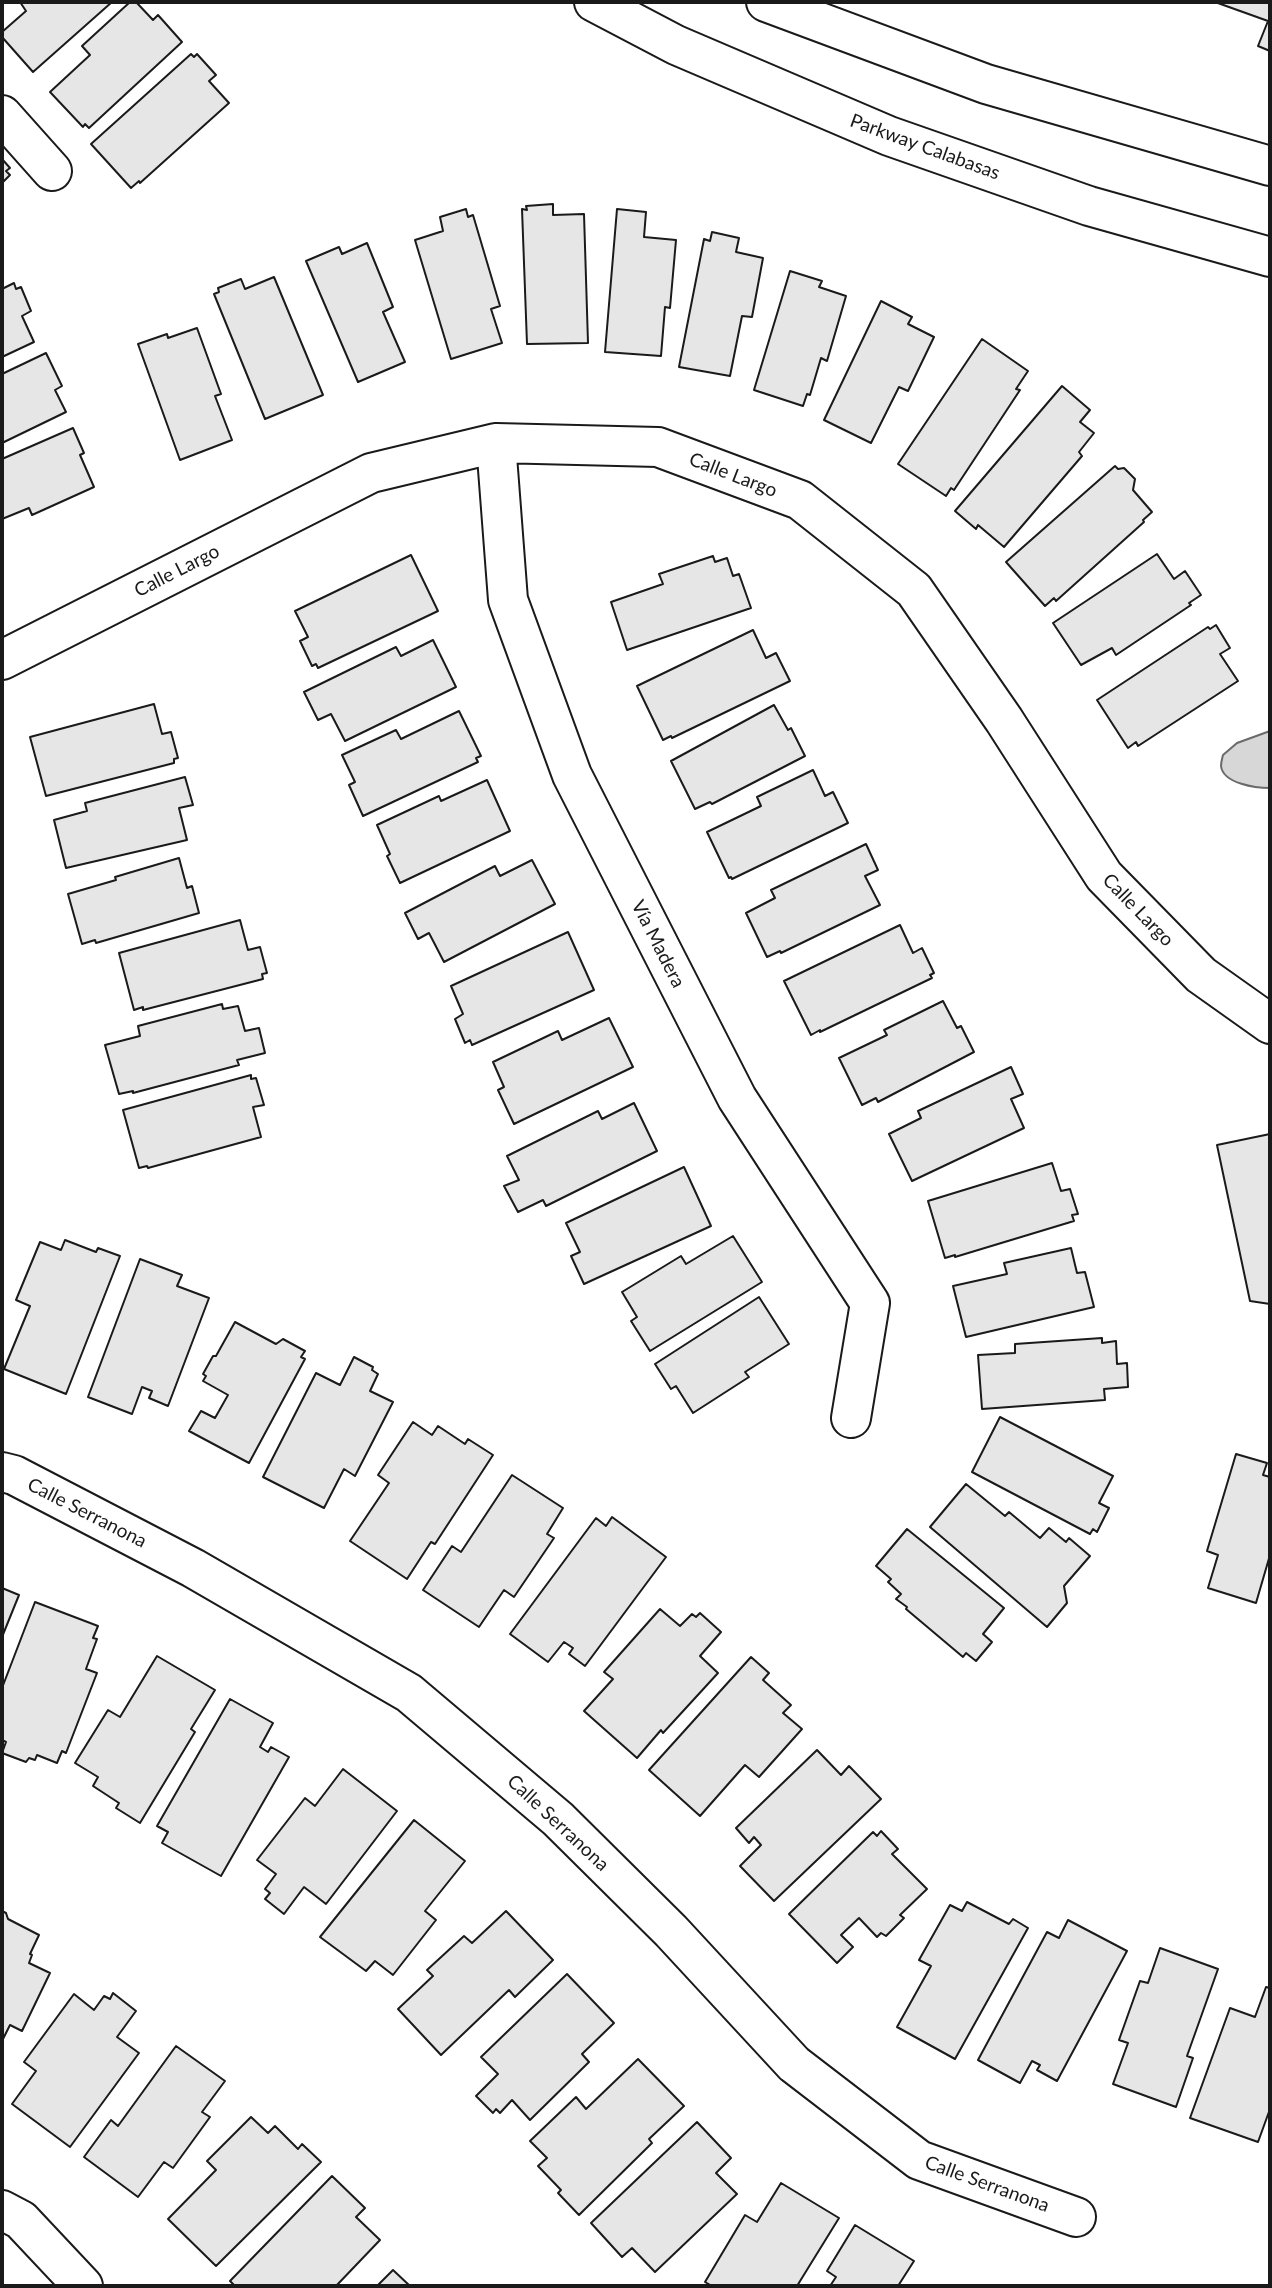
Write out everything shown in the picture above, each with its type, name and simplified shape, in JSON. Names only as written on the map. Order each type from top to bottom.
[{"type":"street","name":"Parkway Calabasas","points":[[594,2],[676,45],[889,136],[1089,206],[1270,257]]},
{"type":"street","points":[[766,2],[986,84],[1270,166]]},
{"type":"street","points":[[2,115],[52,171]]},
{"type":"street","name":"Calle Largo","points":[[2,660],[371,473],[496,443],[658,447],[800,500],[914,590],[1004,720],[1104,876],[1200,975],[1270,1024]]},
{"type":"street","name":"Vía Madera","points":[[496,443],[508,600],[572,775],[737,1098],[870,1303],[850,1418]]},
{"type":"street","name":"Calle Serranona","points":[[2,1472],[14,1475],[193,1568],[409,1693],[558,1819],[671,1931],[794,2064],[919,2160],[1076,2217]]},
{"type":"street","points":[[2,2210],[21,2220],[83,2286]]},
{"type":"shaded area","points":[[1270,731],[1270,788],[1241,784],[1223,772],[1223,755],[1237,743]]},
{"type":"building","points":[[20,2],[112,2],[33,72],[2,37],[2,32],[26,11]]},
{"type":"building","points":[[130,2],[136,2],[153,20],[158,15],[182,42],[89,128],[85,124],[83,127],[50,92],[90,55],[82,46]]},
{"type":"building","points":[[1215,2],[1270,2],[1270,51],[1258,46],[1268,21]]},
{"type":"building","points":[[191,54],[194,57],[197,54],[216,75],[209,81],[229,103],[140,183],[139,181],[131,188],[91,144]]},
{"type":"building","points":[[2,159],[10,168],[6,171],[10,175],[2,183]]},
{"type":"building","points":[[553,204],[553,215],[584,214],[588,343],[527,344],[522,209],[527,210],[526,206]]},
{"type":"building","points":[[466,209],[468,217],[473,215],[500,306],[491,309],[502,343],[451,359],[415,240],[443,231],[440,217]]},
{"type":"building","points":[[617,209],[646,212],[644,237],[676,240],[670,308],[665,307],[661,356],[605,352]]},
{"type":"building","points":[[712,232],[739,238],[736,252],[763,258],[752,317],[742,316],[730,376],[679,367],[704,239],[710,241]]},
{"type":"building","points":[[367,243],[393,307],[383,312],[405,362],[358,382],[306,261],[339,247],[342,254]]},
{"type":"building","points":[[790,271],[822,281],[819,287],[846,296],[827,361],[821,358],[810,395],[807,394],[803,406],[754,390]]},
{"type":"building","points":[[274,277],[323,395],[265,419],[214,294],[219,292],[218,288],[241,279],[245,289]]},
{"type":"building","points":[[14,283],[16,289],[21,287],[31,311],[22,316],[34,342],[2,357],[2,289]]},
{"type":"building","points":[[881,301],[912,317],[908,324],[934,337],[908,391],[899,387],[871,443],[824,420]]},
{"type":"building","points":[[197,328],[221,394],[215,396],[232,440],[180,460],[138,344]]},
{"type":"building","points":[[982,339],[1028,371],[1016,389],[1020,390],[954,490],[951,488],[946,496],[898,464]]},
{"type":"building","points":[[46,353],[62,386],[55,390],[66,412],[2,443],[2,374]]},
{"type":"building","points":[[1062,386],[1090,410],[1080,422],[1094,433],[1079,452],[1082,456],[1004,547],[978,525],[976,529],[955,511]]},
{"type":"building","points":[[73,428],[84,453],[80,455],[94,487],[32,515],[29,508],[2,519],[2,459]]},
{"type":"building","points":[[1115,466],[1118,469],[1124,468],[1135,479],[1133,490],[1152,512],[1056,601],[1054,598],[1045,606],[1006,562]]},
{"type":"building","points":[[1157,554],[1174,579],[1185,571],[1201,595],[1189,603],[1191,605],[1116,655],[1112,648],[1081,665],[1053,623]]},
{"type":"building","points":[[411,555],[438,611],[318,668],[316,664],[312,666],[300,641],[308,637],[295,611]]},
{"type":"building","points":[[713,556],[715,562],[727,558],[733,576],[739,574],[751,608],[627,650],[611,602],[663,584],[659,574]]},
{"type":"building","points":[[1216,625],[1230,648],[1220,654],[1238,681],[1138,746],[1136,742],[1128,748],[1097,700],[1208,627],[1210,629]]},
{"type":"building","points":[[753,630],[766,658],[776,653],[790,681],[663,740],[637,686]]},
{"type":"building","points":[[433,640],[456,687],[345,741],[331,714],[318,720],[304,692],[396,647],[401,656]]},
{"type":"building","points":[[154,704],[162,734],[171,732],[178,758],[174,759],[174,763],[46,796],[30,737]]},
{"type":"building","points":[[774,705],[788,730],[791,728],[805,756],[712,804],[710,802],[695,809],[671,761]]},
{"type":"building","points":[[459,711],[481,756],[476,758],[478,762],[363,816],[349,785],[355,782],[342,755],[396,730],[401,739]]},
{"type":"building","points":[[813,770],[825,796],[833,792],[848,823],[732,879],[729,878],[707,832],[761,806],[757,797]]},
{"type":"building","points":[[185,777],[193,805],[179,808],[187,840],[66,868],[54,820],[87,811],[85,803]]},
{"type":"building","points":[[487,780],[510,831],[400,883],[387,856],[390,854],[377,825],[439,796],[441,801]]},
{"type":"building","points":[[866,844],[878,870],[865,876],[880,905],[781,953],[780,951],[767,957],[746,913],[775,898],[771,890]]},
{"type":"building","points":[[179,858],[187,888],[192,886],[199,913],[96,943],[95,940],[82,944],[68,894]]},
{"type":"building","points":[[532,860],[555,904],[444,962],[429,933],[418,939],[405,913],[495,866],[500,876]]},
{"type":"building","points":[[240,920],[248,950],[260,947],[267,973],[262,974],[263,979],[143,1010],[143,1007],[134,1010],[119,953]]},
{"type":"building","points":[[900,925],[913,953],[922,948],[934,973],[930,975],[932,978],[811,1035],[784,981]]},
{"type":"building","points":[[568,932],[594,990],[472,1045],[470,1040],[465,1043],[455,1019],[463,1014],[451,986]]},
{"type":"building","points":[[943,1001],[957,1028],[961,1026],[974,1052],[878,1102],[876,1098],[862,1105],[839,1058],[887,1035],[884,1030]]},
{"type":"building","points":[[222,1004],[223,1009],[238,1006],[245,1031],[259,1028],[265,1053],[237,1060],[239,1065],[133,1093],[119,1094],[105,1045],[140,1036],[138,1026]]},
{"type":"building","points":[[609,1018],[633,1067],[514,1124],[498,1090],[504,1087],[493,1062],[558,1031],[562,1040]]},
{"type":"building","points":[[1011,1067],[1023,1094],[1011,1099],[1024,1128],[912,1181],[889,1134],[921,1118],[918,1111]]},
{"type":"building","points":[[251,1075],[251,1079],[256,1078],[264,1105],[253,1107],[261,1137],[148,1168],[139,1168],[123,1110]]},
{"type":"building","points":[[634,1103],[657,1151],[546,1206],[543,1200],[518,1212],[504,1186],[519,1180],[507,1156],[598,1111],[602,1119]]},
{"type":"building","points":[[1270,1134],[1270,1304],[1250,1301],[1217,1145]]},
{"type":"building","points":[[1052,1163],[1061,1191],[1070,1189],[1078,1214],[1072,1215],[1074,1221],[945,1258],[928,1201]]},
{"type":"building","points":[[684,1167],[711,1226],[584,1284],[571,1256],[580,1252],[566,1223]]},
{"type":"building","points":[[733,1236],[762,1282],[650,1351],[631,1321],[637,1317],[622,1292],[681,1256],[686,1264]]},
{"type":"building","points":[[65,1240],[96,1252],[98,1248],[120,1256],[66,1394],[4,1369],[30,1306],[16,1300],[40,1242],[61,1250]]},
{"type":"building","points":[[1071,1248],[1077,1273],[1085,1272],[1094,1307],[966,1337],[953,1286],[1007,1274],[1004,1263]]},
{"type":"building","points":[[140,1259],[182,1275],[177,1286],[209,1298],[168,1406],[149,1398],[152,1391],[142,1387],[132,1414],[88,1397]]},
{"type":"building","points":[[759,1297],[789,1344],[745,1372],[749,1377],[693,1413],[676,1386],[671,1389],[655,1364]]},
{"type":"building","points":[[235,1322],[276,1344],[283,1339],[305,1351],[301,1357],[305,1359],[249,1463],[189,1431],[201,1411],[215,1418],[228,1395],[203,1381],[206,1376],[203,1374]]},
{"type":"building","points":[[1102,1338],[1102,1343],[1116,1341],[1117,1364],[1127,1363],[1128,1387],[1104,1389],[1105,1400],[982,1409],[978,1355],[1015,1353],[1015,1344]]},
{"type":"building","points":[[354,1357],[373,1367],[372,1370],[378,1374],[370,1391],[393,1402],[355,1476],[344,1469],[324,1508],[263,1477],[316,1373],[340,1385]]},
{"type":"building","points":[[1000,1417],[1113,1476],[1099,1503],[1109,1508],[1097,1532],[1093,1529],[1090,1534],[972,1472]]},
{"type":"building","points":[[413,1422],[432,1435],[438,1426],[465,1444],[468,1439],[493,1455],[435,1544],[431,1542],[407,1579],[350,1541],[389,1483],[378,1475]]},
{"type":"building","points":[[1236,1454],[1267,1463],[1263,1475],[1270,1477],[1270,1555],[1256,1603],[1208,1588],[1218,1555],[1207,1551]]},
{"type":"building","points":[[512,1475],[563,1508],[547,1534],[554,1538],[514,1597],[504,1590],[479,1627],[423,1590],[452,1546],[461,1552]]},
{"type":"building","points":[[966,1484],[1005,1516],[1009,1512],[1040,1538],[1049,1528],[1066,1542],[1069,1538],[1090,1556],[1064,1586],[1067,1603],[1047,1627],[930,1527]]},
{"type":"building","points":[[612,1517],[666,1557],[585,1666],[569,1654],[573,1648],[564,1642],[548,1662],[510,1634],[596,1518],[606,1526]]},
{"type":"building","points":[[907,1529],[1004,1608],[983,1634],[992,1642],[976,1661],[966,1653],[963,1657],[906,1609],[907,1607],[896,1599],[901,1594],[888,1582],[891,1579],[876,1566]]},
{"type":"building","points":[[2,1588],[19,1595],[2,1637]]},
{"type":"building","points":[[35,1602],[98,1626],[93,1638],[97,1639],[86,1669],[97,1673],[66,1753],[62,1751],[57,1763],[37,1755],[35,1760],[29,1758],[26,1762],[2,1753],[6,1742],[2,1740],[2,1688]]},
{"type":"building","points":[[660,1609],[680,1626],[692,1614],[696,1617],[700,1613],[721,1632],[700,1656],[718,1673],[637,1758],[584,1711],[613,1679],[604,1672]]},
{"type":"building","points":[[157,1656],[215,1690],[191,1729],[195,1732],[140,1823],[116,1808],[119,1803],[93,1786],[98,1777],[75,1763],[108,1710],[120,1717]]},
{"type":"building","points":[[751,1657],[769,1673],[763,1680],[791,1705],[783,1713],[802,1729],[759,1777],[745,1765],[700,1816],[649,1770]]},
{"type":"building","points":[[230,1699],[273,1723],[260,1747],[268,1752],[271,1747],[289,1757],[221,1876],[162,1843],[168,1832],[157,1826]]},
{"type":"building","points":[[817,1750],[841,1775],[849,1766],[881,1799],[774,1901],[740,1866],[761,1845],[754,1837],[749,1843],[736,1828]]},
{"type":"building","points":[[343,1769],[397,1811],[326,1904],[304,1887],[284,1914],[265,1899],[270,1893],[265,1889],[276,1874],[257,1860],[305,1798],[315,1806]]},
{"type":"building","points":[[414,1820],[465,1861],[425,1911],[436,1920],[393,1975],[375,1961],[366,1971],[320,1937]]},
{"type":"building","points":[[881,1831],[898,1849],[892,1854],[927,1889],[900,1915],[904,1918],[886,1936],[881,1933],[877,1937],[859,1918],[841,1935],[853,1947],[837,1963],[789,1914],[873,1832],[877,1836]]},
{"type":"building","points":[[967,1902],[1009,1924],[1013,1919],[1028,1928],[955,2059],[897,2027],[931,1966],[919,1960],[950,1905],[962,1911]]},
{"type":"building","points":[[2,1911],[8,1919],[39,1935],[29,1963],[50,1973],[22,2031],[10,2025],[2,2041]]},
{"type":"building","points":[[506,1911],[553,1960],[515,1997],[509,1990],[441,2055],[398,2009],[433,1976],[427,1970],[464,1936],[472,1943]]},
{"type":"building","points":[[1068,1920],[1127,1951],[1057,2081],[1037,2070],[1040,2065],[1032,2061],[1020,2083],[978,2060],[1047,1932],[1059,1938]]},
{"type":"building","points":[[1160,1948],[1218,1969],[1187,2056],[1193,2058],[1176,2107],[1113,2084],[1128,2043],[1119,2040],[1140,1981],[1148,1983]]},
{"type":"building","points":[[567,1974],[614,2023],[582,2054],[589,2062],[530,2120],[512,2100],[500,2113],[496,2109],[493,2113],[476,2096],[498,2074],[481,2057]]},
{"type":"building","points":[[1266,1987],[1270,1988],[1270,2109],[1258,2142],[1190,2118],[1230,2008],[1255,2017]]},
{"type":"building","points":[[113,1993],[136,2011],[117,2037],[139,2053],[70,2147],[12,2104],[36,2071],[24,2062],[74,1994],[94,2010],[104,1996],[110,1999]]},
{"type":"building","points":[[176,2046],[225,2081],[202,2112],[210,2117],[173,2168],[164,2162],[138,2197],[84,2157],[111,2120],[118,2126]]},
{"type":"building","points":[[638,2059],[684,2106],[649,2139],[652,2143],[579,2215],[558,2193],[561,2190],[538,2166],[547,2158],[530,2141],[576,2097],[586,2109]]},
{"type":"building","points":[[251,2117],[268,2133],[275,2126],[298,2149],[302,2144],[321,2162],[216,2266],[168,2219],[216,2170],[207,2161]]},
{"type":"building","points":[[697,2122],[731,2158],[716,2173],[737,2194],[655,2272],[632,2248],[622,2257],[591,2223]]},
{"type":"building","points":[[332,2176],[365,2208],[356,2217],[380,2240],[336,2286],[235,2286],[230,2281]]},
{"type":"building","points":[[781,2183],[839,2218],[797,2286],[712,2286],[705,2282],[745,2215],[757,2222]]},
{"type":"building","points":[[855,2225],[914,2261],[898,2286],[830,2286],[836,2277],[827,2271]]},
{"type":"building","points":[[393,2270],[410,2286],[377,2286]]}]
